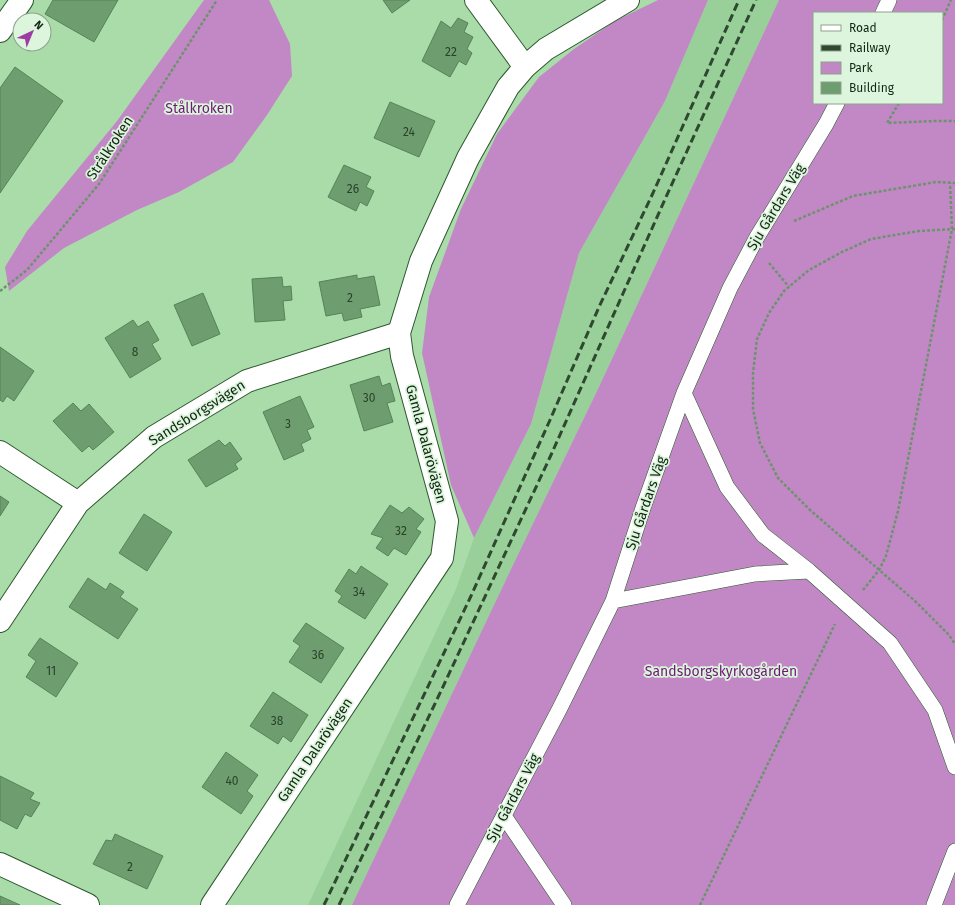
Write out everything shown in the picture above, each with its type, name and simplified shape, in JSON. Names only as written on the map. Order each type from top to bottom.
[{"type":"street","points":[[0,31],[22,0]]},
{"type":"street","points":[[476,0],[525,67]]},
{"type":"street","name":"Gamla Dalarövägen","points":[[212,905],[442,558],[447,521],[402,356],[399,333],[421,261],[468,158],[508,87],[525,67],[546,48],[628,0]]},
{"type":"street","name":"Sandsborgsvägen","points":[[0,621],[78,503],[154,437],[247,381],[399,333]]},
{"type":"street","points":[[0,452],[78,503]]},
{"type":"street","points":[[0,864],[88,905]]},
{"type":"lane","points":[[883,12],[889,0]]},
{"type":"lane","name":"Sju Gårdars Väg","points":[[457,905],[564,701],[613,601],[643,508],[684,393],[730,288],[754,242],[826,124],[836,104]]},
{"type":"lane","points":[[684,393],[727,487],[763,535],[809,572],[890,644],[935,710],[955,766]]},
{"type":"lane","points":[[613,601],[755,574],[809,572]]},
{"type":"lane","points":[[504,816],[564,905]]},
{"type":"lane","points":[[934,905],[955,851]]},
{"type":"path","name":"Strålkroken","points":[[0,291],[27,270],[99,184],[217,0]]},
{"type":"path","points":[[943,18],[952,0]]},
{"type":"path","points":[[898,104],[887,123],[955,121]]},
{"type":"path","points":[[789,287],[754,242],[853,196],[936,182],[955,183]]},
{"type":"path","points":[[700,905],[848,606],[879,570],[886,556],[898,511],[953,229],[950,182]]},
{"type":"path","points":[[953,229],[919,231],[870,239],[809,270],[784,291],[769,313],[757,340],[752,373],[752,409],[760,443],[778,478],[810,510],[915,601],[949,635],[955,644]]},
{"type":"shaded area","points":[[708,0],[779,0],[598,389],[352,905],[308,905],[456,589],[474,538],[531,424],[579,253],[665,101]]},
{"type":"green space","name":"Stålkroken","points":[[204,0],[269,0],[290,44],[292,76],[267,115],[233,162],[179,192],[137,210],[64,248],[9,291],[5,267],[27,231],[117,121]]},
{"type":"green space","points":[[658,0],[708,0],[665,101],[579,253],[531,424],[474,538],[451,485],[422,353],[429,297],[461,209],[497,134],[539,77],[574,49],[615,21]]},
{"type":"green space","name":"Sandsborgskyrkogården","points":[[779,0],[955,0],[955,905],[352,905],[598,389]]},
{"type":"building","points":[[53,0],[118,0],[94,42],[52,18],[52,12],[46,12]]},
{"type":"building","points":[[383,0],[410,0],[392,13]]},
{"type":"building","points":[[458,18],[468,23],[464,32],[473,37],[467,49],[472,53],[466,65],[459,61],[450,77],[422,61],[441,21],[451,28]]},
{"type":"building","points":[[15,67],[63,101],[0,193],[0,88]]},
{"type":"building","points":[[390,102],[435,121],[419,157],[374,138]]},
{"type":"building","points":[[344,165],[371,177],[366,187],[374,191],[367,206],[360,202],[356,211],[328,197]]},
{"type":"building","points":[[357,275],[357,279],[374,276],[380,305],[360,309],[362,317],[344,321],[342,313],[326,316],[319,282]]},
{"type":"building","points":[[282,277],[283,287],[291,286],[292,300],[283,301],[285,320],[255,322],[252,279]]},
{"type":"building","points":[[203,293],[220,334],[192,346],[174,305]]},
{"type":"building","points":[[133,320],[138,327],[148,321],[159,340],[152,344],[161,359],[130,378],[105,338]]},
{"type":"building","points":[[0,347],[34,371],[14,401],[7,396],[3,402],[0,400]]},
{"type":"building","points":[[379,376],[382,386],[390,383],[395,401],[387,403],[393,422],[364,431],[350,385]]},
{"type":"building","points":[[300,396],[314,427],[307,430],[311,439],[301,444],[304,451],[284,460],[263,412]]},
{"type":"building","points":[[73,403],[81,411],[89,404],[114,432],[93,450],[89,446],[82,452],[53,421]]},
{"type":"building","points":[[219,440],[225,446],[230,442],[242,459],[235,464],[238,469],[206,487],[188,460]]},
{"type":"building","points":[[0,496],[9,502],[0,516]]},
{"type":"building","points":[[390,505],[402,513],[409,507],[424,519],[416,529],[421,532],[406,555],[394,548],[388,556],[376,548],[383,538],[371,534]]},
{"type":"building","points":[[144,514],[172,532],[147,571],[119,553]]},
{"type":"building","points":[[361,566],[388,584],[365,619],[338,602],[342,596],[335,591],[349,569],[356,574]]},
{"type":"building","points":[[88,578],[106,590],[110,583],[124,592],[120,597],[138,609],[118,639],[69,607]]},
{"type":"building","points":[[306,623],[344,648],[321,683],[289,662],[300,646],[293,641]]},
{"type":"building","points":[[40,638],[78,663],[56,697],[26,677],[36,661],[28,655]]},
{"type":"building","points":[[273,692],[308,715],[291,742],[283,736],[278,744],[250,726]]},
{"type":"building","points":[[226,752],[258,775],[247,791],[253,796],[241,814],[202,787]]},
{"type":"building","points":[[0,776],[34,793],[30,799],[40,803],[31,817],[25,814],[17,829],[0,820]]},
{"type":"building","points":[[115,834],[163,856],[147,889],[93,864],[106,840],[112,841]]},
{"type":"building","points":[[0,896],[20,905],[0,905]]},
{"type":"railway","points":[[324,905],[471,596],[599,307],[653,193],[739,0]]},
{"type":"railway","points":[[339,905],[551,455],[756,0]]}]
